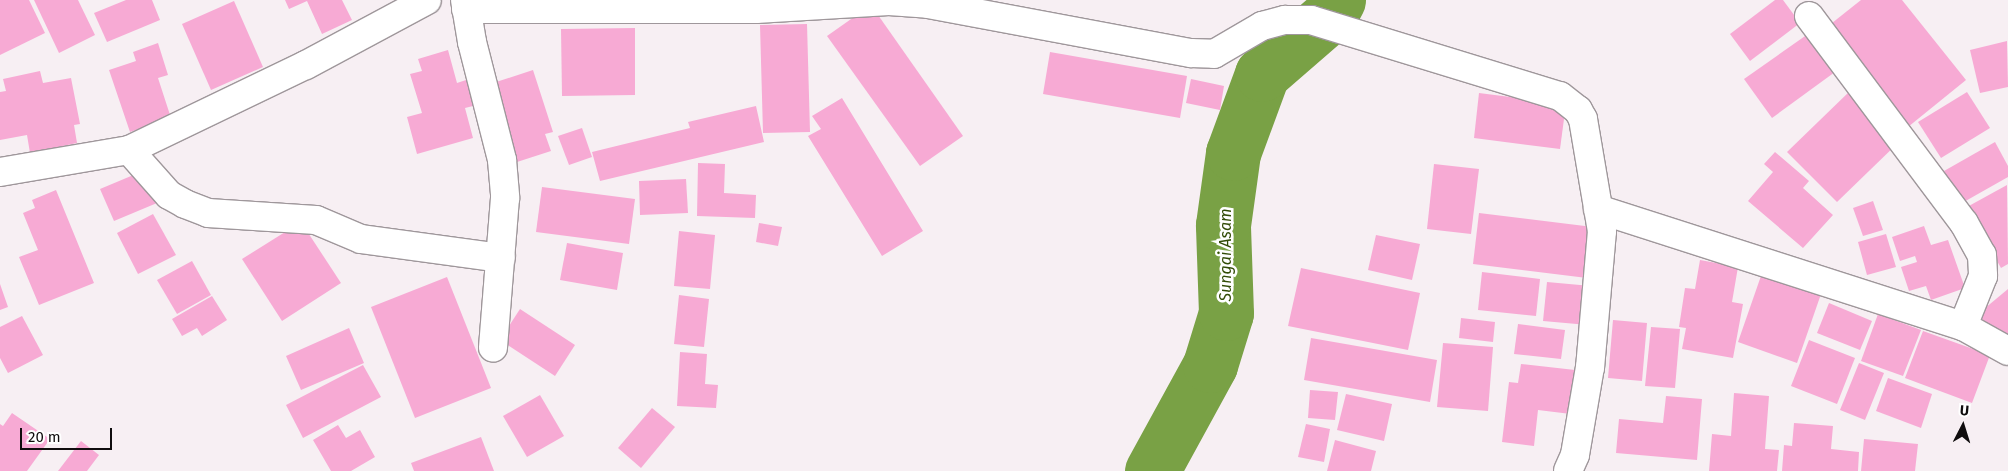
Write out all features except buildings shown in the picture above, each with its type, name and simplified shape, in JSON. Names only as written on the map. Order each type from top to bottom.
[{"type":"street","points":[[0,172],[129,150],[306,65],[427,0]]},
{"type":"street","points":[[493,348],[505,198],[502,160],[472,42],[465,5],[756,9],[889,0],[938,6],[1191,53],[1214,54],[1262,26],[1285,20],[1312,20],[1560,96],[1578,110],[1583,120],[1602,231],[1590,367],[1576,455],[1568,471]]},
{"type":"street","points":[[1809,16],[1964,223],[1982,255],[1983,276],[1963,326]]},
{"type":"street","points":[[129,150],[169,195],[208,213],[316,220],[361,239],[500,258]]},
{"type":"street","points":[[1598,209],[1963,326],[2008,351]]},
{"type":"waterway","name":"Sungai Asam","points":[[1152,471],[1210,365],[1226,313],[1223,225],[1233,153],[1262,74],[1330,15],[1338,0]]}]
